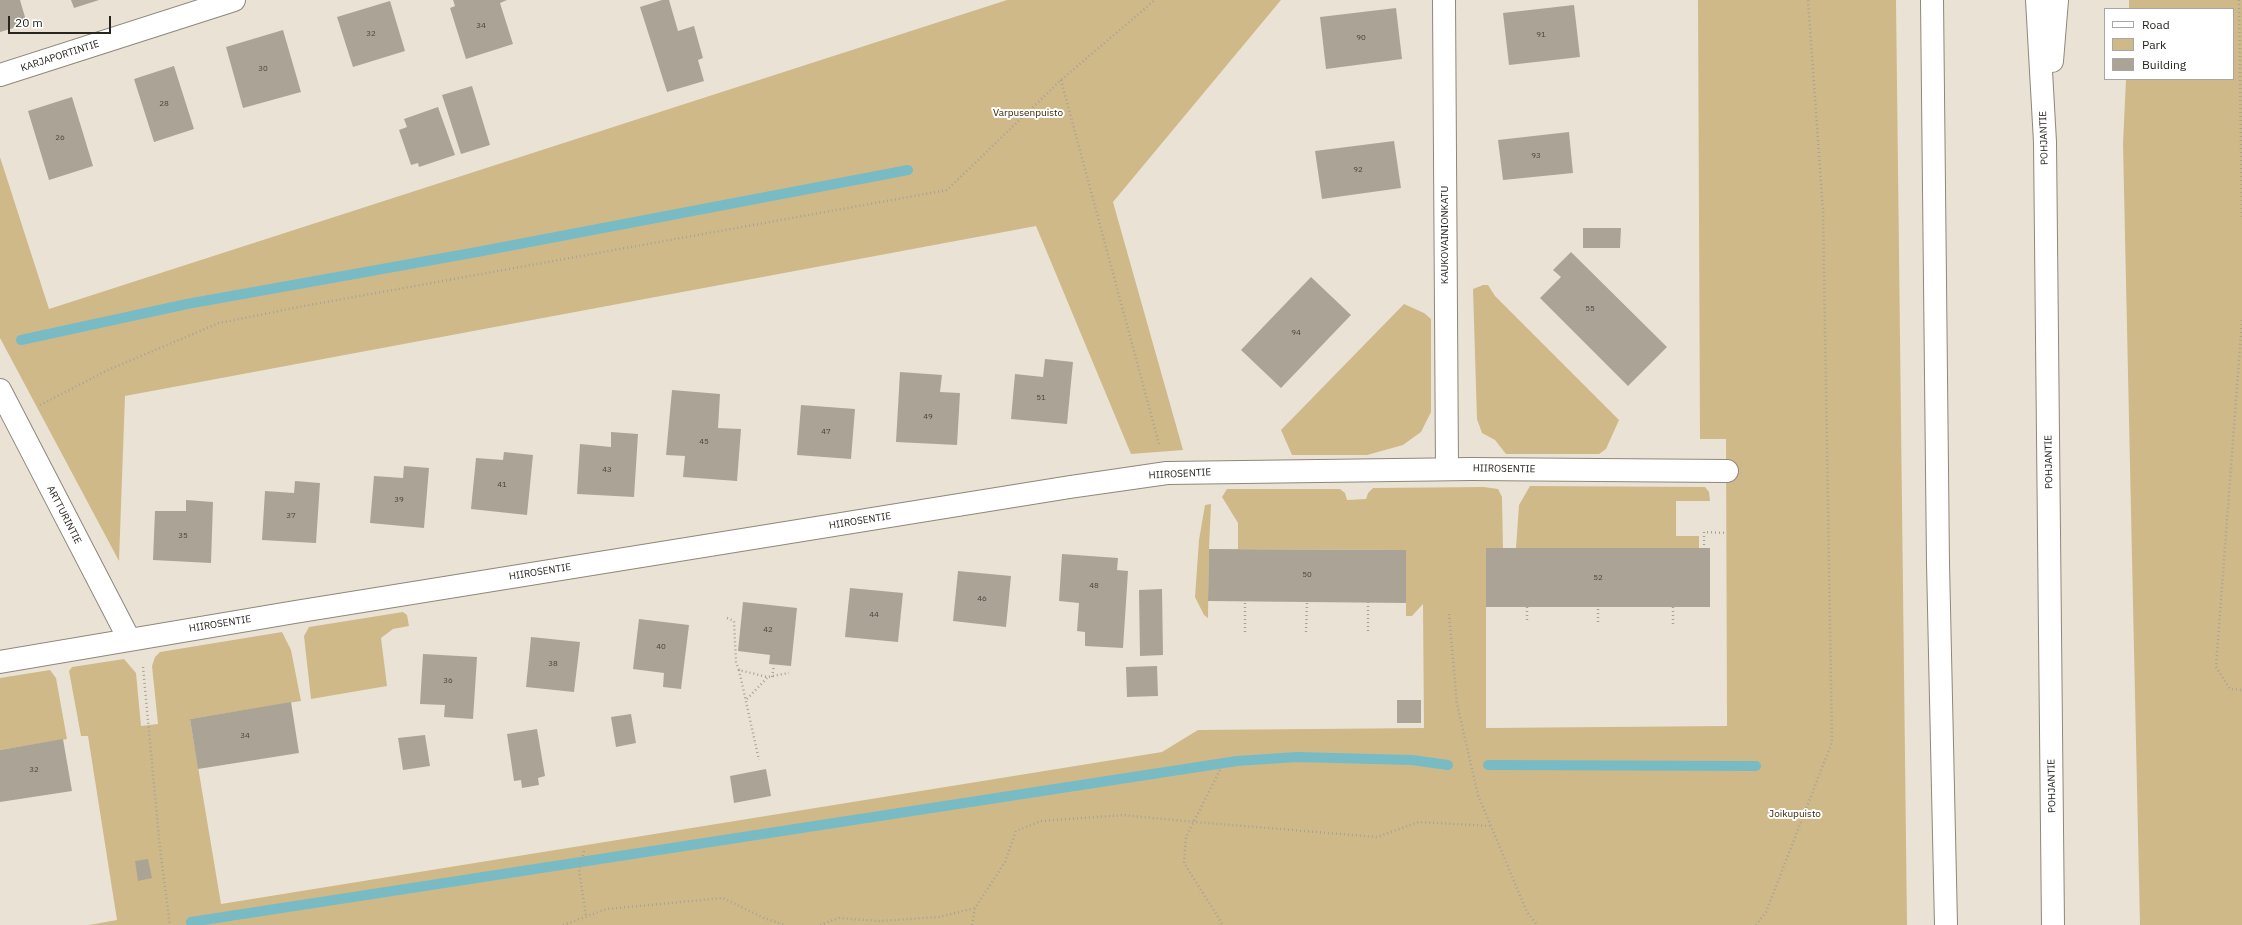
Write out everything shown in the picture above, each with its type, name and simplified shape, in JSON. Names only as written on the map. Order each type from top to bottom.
[{"type":"main road","name":"KARJAPORTINTIE","points":[[0,75],[234,0]]},
{"type":"main road","name":"KAUKOVAINIONKATU","points":[[1444,0],[1447,469]]},
{"type":"main road","points":[[1932,0],[1938,563],[1946,925]]},
{"type":"main road","name":"POHJANTIE","points":[[2037,0],[2045,142],[2053,925]]},
{"type":"main road","points":[[2045,142],[2057,0]]},
{"type":"main road","name":"ARTTURINTIE","points":[[0,390],[129,639]]},
{"type":"main road","name":"HIIROSENTIE","points":[[0,662],[129,639],[1047,490],[1167,473],[1447,469],[1727,471]]},
{"type":"path","points":[[15,419],[108,370],[219,323],[304,306],[947,190],[1061,80],[1155,0]]},
{"type":"path","points":[[1756,925],[1766,912],[1832,742],[1823,211],[1808,0]]},
{"type":"path","points":[[2239,0],[2242,219]]},
{"type":"path","points":[[1061,80],[1167,473]]},
{"type":"path","points":[[2242,320],[2216,667],[2230,689],[2242,690]]},
{"type":"path","points":[[1704,549],[1704,532],[1727,532]]},
{"type":"path","points":[[1245,602],[1245,632]]},
{"type":"path","points":[[1306,632],[1307,602]]},
{"type":"path","points":[[1368,602],[1368,632]]},
{"type":"path","points":[[1527,607],[1527,621]]},
{"type":"path","points":[[1598,607],[1598,622]]},
{"type":"path","points":[[1673,607],[1673,624]]},
{"type":"path","points":[[1449,614],[1457,704],[1478,795],[1527,912],[1538,925]]},
{"type":"path","points":[[727,618],[734,622],[736,662],[747,699],[759,760]]},
{"type":"path","points":[[129,639],[144,670],[160,848],[170,925]]},
{"type":"path","points":[[772,677],[774,665]]},
{"type":"path","points":[[739,670],[767,678],[789,673]]},
{"type":"path","points":[[747,699],[767,678]]},
{"type":"path","points":[[1220,770],[1186,838],[1184,863],[1222,925]]},
{"type":"path","points":[[972,925],[975,908],[1005,862],[1016,831],[1041,821],[1123,815],[1377,837],[1419,822],[1490,826]]},
{"type":"path","points":[[584,851],[579,870],[586,916]]},
{"type":"path","points":[[563,925],[607,909],[723,898],[764,918],[785,925]]},
{"type":"path","points":[[820,925],[839,918],[879,921],[939,918],[975,908]]},
{"type":"green space","name":"Varpusenpuisto","points":[[1007,0],[1281,0],[1113,202],[1183,450],[1131,454],[1036,226],[125,396],[119,561],[0,338],[0,157],[49,309]]},
{"type":"green space","name":"Joikupuisto","points":[[1698,0],[1896,0],[1907,925],[89,925],[117,920],[88,736],[81,736],[69,671],[72,667],[124,659],[136,673],[141,726],[158,724],[152,666],[155,657],[160,652],[282,632],[291,650],[301,701],[190,719],[221,904],[1162,752],[1198,730],[1424,728],[1423,604],[1412,616],[1406,616],[1406,550],[1238,549],[1238,523],[1222,497],[1227,489],[1340,489],[1345,493],[1347,500],[1366,499],[1368,493],[1373,488],[1484,487],[1498,489],[1502,497],[1503,548],[1486,548],[1486,728],[1727,726],[1726,439],[1700,439]]},
{"type":"green space","points":[[2129,0],[2242,0],[2242,925],[2140,925],[2123,144],[2126,80],[2234,80],[2234,8],[2129,8]]},
{"type":"green space","points":[[1483,285],[1488,285],[1495,296],[1619,420],[1606,449],[1599,454],[1506,454],[1495,440],[1482,433],[1477,419],[1473,289]]},
{"type":"green space","points":[[1404,304],[1424,313],[1431,319],[1431,412],[1421,432],[1403,445],[1367,455],[1292,455],[1281,430]]},
{"type":"green space","points":[[1530,486],[1705,487],[1709,492],[1710,501],[1676,501],[1676,536],[1699,536],[1699,549],[1516,548],[1519,505]]},
{"type":"green space","points":[[1211,504],[1208,618],[1204,615],[1195,597],[1199,540],[1205,505]]},
{"type":"green space","points":[[403,612],[407,615],[409,626],[393,629],[381,638],[387,686],[311,699],[304,636],[309,627]]},
{"type":"green space","points":[[50,670],[56,678],[67,739],[0,750],[0,678]]},
{"type":"building","points":[[0,0],[20,0],[27,24],[0,32]]},
{"type":"building","points":[[71,0],[99,0],[74,8]]},
{"type":"building","points":[[453,0],[507,0],[500,3],[513,44],[466,59],[450,8],[455,6]]},
{"type":"building","points":[[662,0],[669,0],[678,31],[694,26],[703,58],[698,60],[704,81],[667,92],[640,7]]},
{"type":"building","points":[[390,1],[405,51],[353,67],[337,17]]},
{"type":"building","points":[[1574,5],[1580,57],[1509,65],[1503,13]]},
{"type":"building","points":[[1396,8],[1402,59],[1326,69],[1320,17]]},
{"type":"building","points":[[283,30],[301,92],[243,108],[226,47]]},
{"type":"building","points":[[174,66],[194,129],[154,142],[134,79]]},
{"type":"building","points":[[472,86],[490,145],[461,154],[442,95]]},
{"type":"building","points":[[72,97],[93,166],[49,180],[28,111]]},
{"type":"building","points":[[438,107],[455,155],[419,167],[418,163],[411,165],[399,130],[407,127],[404,119]]},
{"type":"building","points":[[1569,132],[1573,173],[1503,180],[1498,140]]},
{"type":"building","points":[[1394,141],[1401,188],[1322,199],[1315,151]]},
{"type":"building","points":[[1583,228],[1621,228],[1620,248],[1583,248]]},
{"type":"building","points":[[1571,252],[1667,347],[1628,386],[1540,298],[1561,277],[1553,270]]},
{"type":"building","points":[[1311,277],[1351,315],[1281,388],[1241,350]]},
{"type":"building","points":[[1045,359],[1073,362],[1067,424],[1011,419],[1015,374],[1043,377]]},
{"type":"building","points":[[900,372],[942,375],[940,392],[960,393],[957,445],[896,442]]},
{"type":"building","points":[[672,390],[720,394],[718,428],[741,429],[737,481],[683,477],[685,456],[666,455]]},
{"type":"building","points":[[801,405],[855,409],[851,459],[797,455]]},
{"type":"building","points":[[611,432],[638,434],[634,497],[577,494],[580,444],[611,447]]},
{"type":"building","points":[[504,452],[533,455],[527,515],[471,509],[476,458],[503,460]]},
{"type":"building","points":[[404,466],[429,468],[424,528],[370,523],[374,476],[403,478]]},
{"type":"building","points":[[295,481],[320,483],[316,543],[262,540],[265,491],[294,493]]},
{"type":"building","points":[[186,500],[213,502],[211,563],[153,560],[155,511],[186,511]]},
{"type":"building","points":[[1486,548],[1710,548],[1710,607],[1486,607]]},
{"type":"building","points":[[1209,549],[1406,550],[1406,603],[1208,601]]},
{"type":"building","points":[[1062,554],[1118,558],[1117,570],[1128,571],[1123,648],[1085,646],[1085,632],[1077,631],[1079,603],[1059,601]]},
{"type":"building","points":[[958,571],[1011,576],[1006,627],[953,621]]},
{"type":"building","points":[[850,588],[903,593],[898,642],[845,637]]},
{"type":"building","points":[[1162,589],[1163,655],[1140,656],[1139,590]]},
{"type":"building","points":[[743,602],[797,608],[791,666],[769,664],[770,655],[738,651]]},
{"type":"building","points":[[639,619],[689,625],[681,689],[663,687],[664,673],[633,669]]},
{"type":"building","points":[[531,637],[580,642],[574,692],[526,687]]},
{"type":"building","points":[[423,654],[477,657],[473,719],[444,717],[445,705],[420,704]]},
{"type":"building","points":[[1157,666],[1158,696],[1127,697],[1126,667]]},
{"type":"building","points":[[1397,700],[1421,700],[1421,723],[1397,723]]},
{"type":"building","points":[[291,702],[299,753],[198,769],[190,719]]},
{"type":"building","points":[[631,714],[636,743],[616,747],[611,717]]},
{"type":"building","points":[[537,729],[545,776],[538,778],[539,785],[522,788],[521,780],[514,781],[507,734]]},
{"type":"building","points":[[425,735],[430,766],[403,770],[398,738]]},
{"type":"building","points":[[63,739],[72,791],[0,802],[0,750]]},
{"type":"building","points":[[766,769],[771,796],[734,803],[730,776]]},
{"type":"building","points":[[148,859],[152,878],[138,881],[135,861]]},
{"type":"waterway","points":[[21,340],[187,304],[477,252],[908,170]]},
{"type":"waterway","points":[[191,922],[1237,761],[1297,757],[1412,760],[1448,765]]},
{"type":"waterway","points":[[1488,765],[1756,766]]}]
